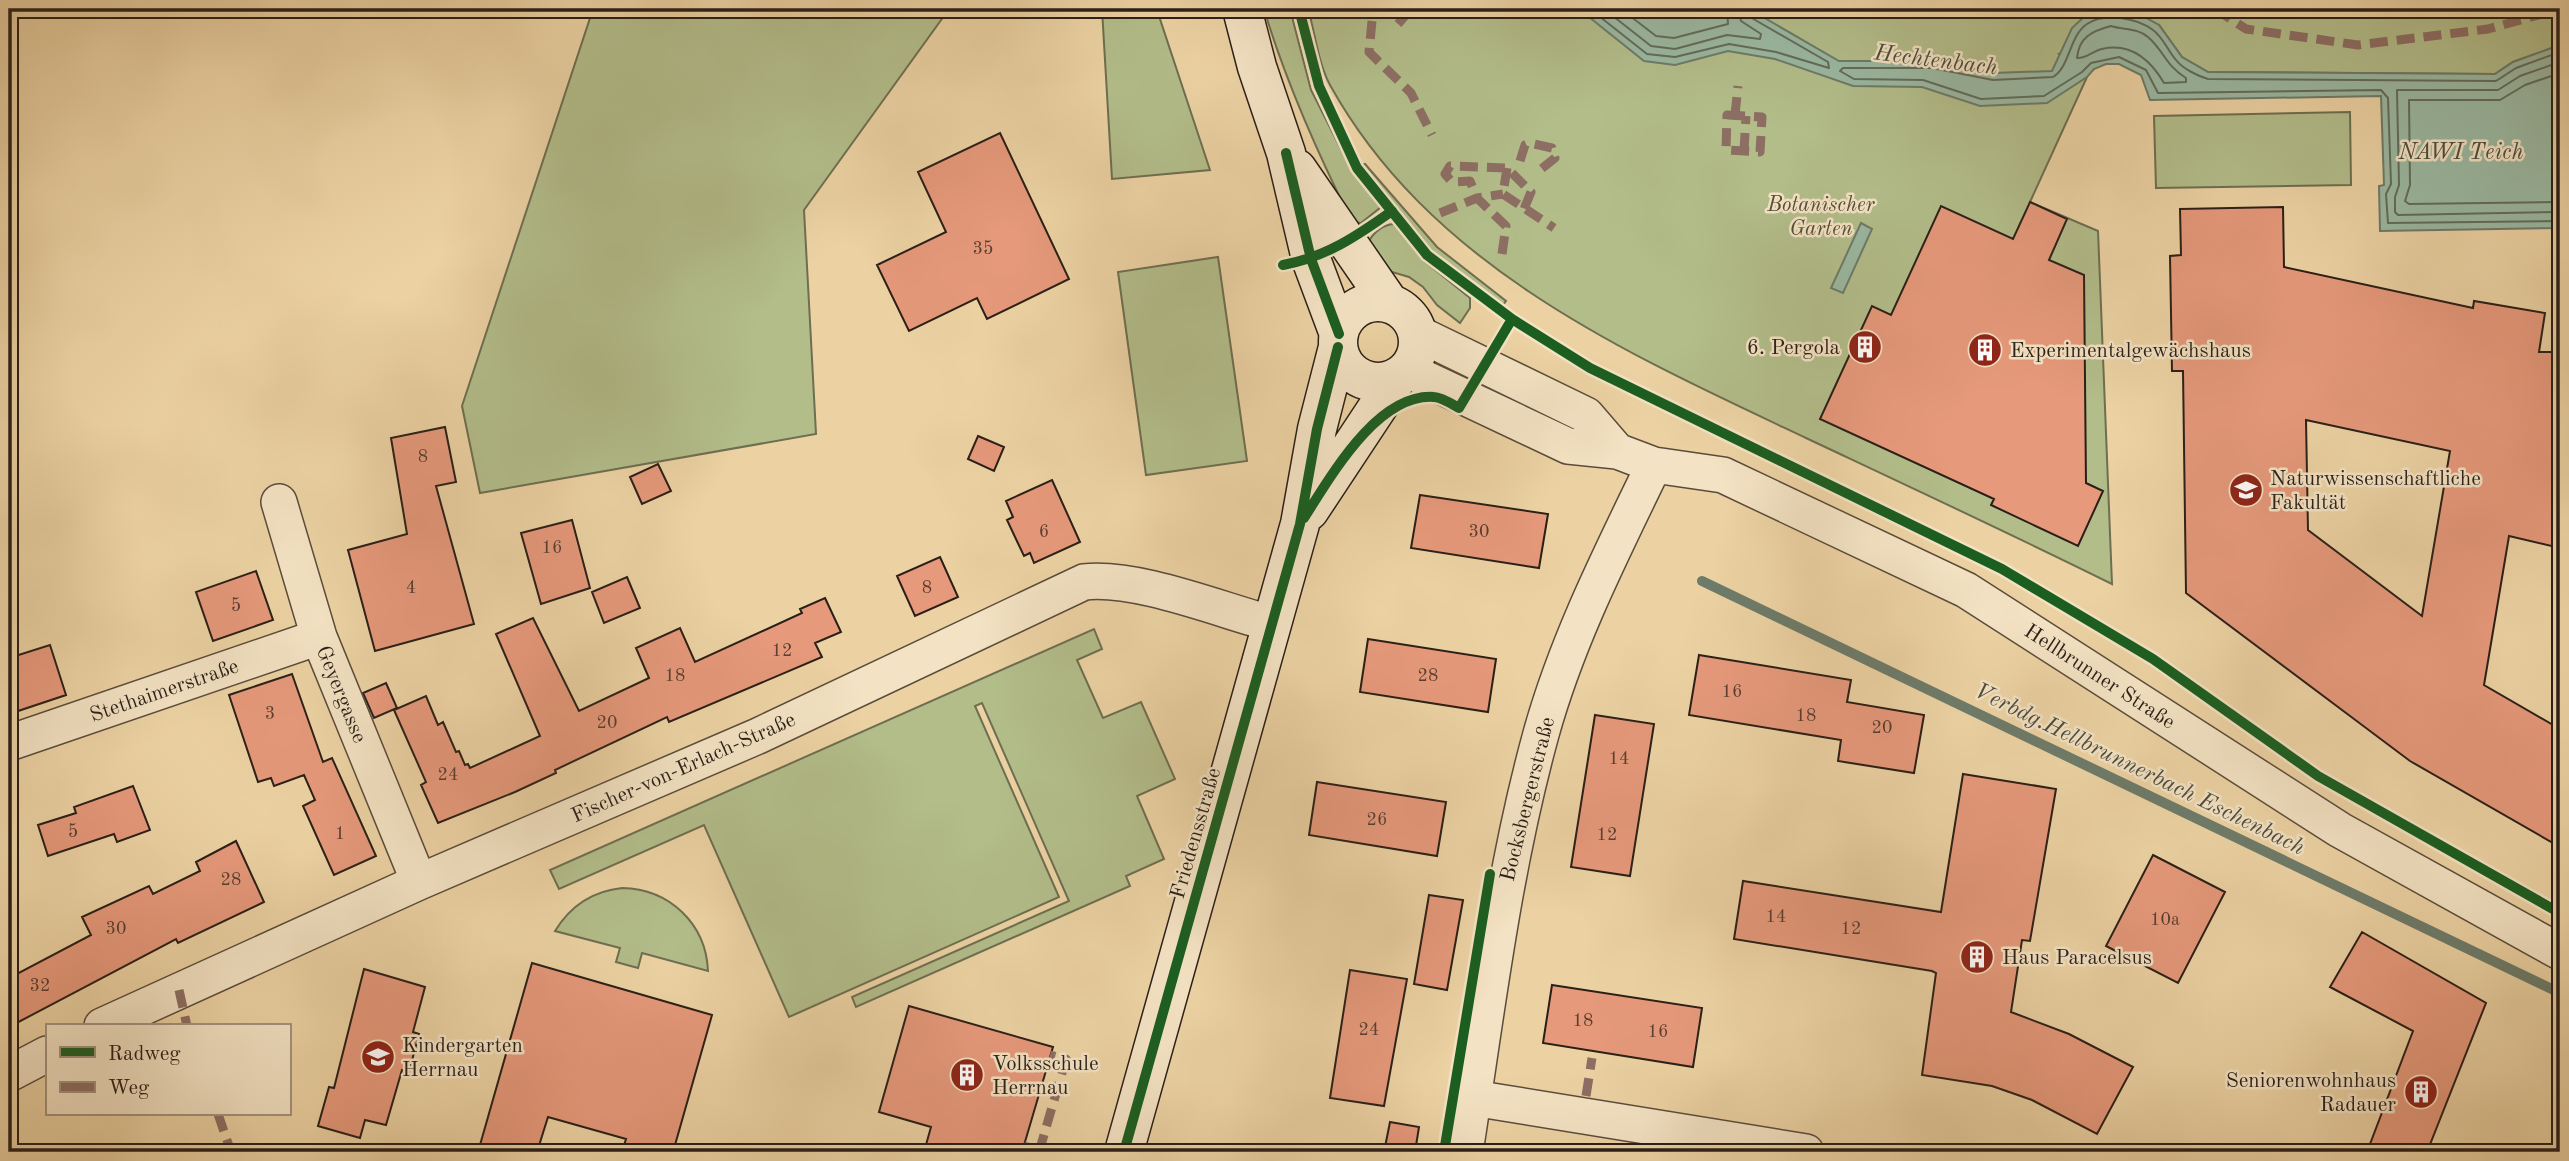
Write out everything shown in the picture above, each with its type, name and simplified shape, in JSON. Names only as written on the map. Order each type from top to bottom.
[{"type":"street","points":[[1242,9],[1257,67],[1286,153],[1311,259],[1339,341],[1342,359],[1360,378],[1372,382],[1402,374],[1418,346],[1412,320],[1391,304],[1286,153]]},
{"type":"street","points":[[1339,341],[1353,312],[1364,305],[1391,304]]},
{"type":"street","name":"Hellbrunner Straße","points":[[1417,333],[1586,415],[1617,451]]},
{"type":"street","name":"Friedensstraße","points":[[1124,1152],[1300,524],[1317,429],[1339,341]]},
{"type":"street","name":"Friedensstraße","points":[[1300,524],[1402,374]]},
{"type":"street","name":"Hellbrunner Straße","points":[[1402,374],[1568,446],[1617,451],[1654,465],[1723,475],[1966,590],[2340,830],[2560,952]]},
{"type":"street","name":"Bocksbergerstraße","points":[[1465,1152],[1506,877],[1542,732],[1592,595],[1654,465]]},
{"type":"street","name":"Geyergasse","points":[[279,502],[319,637],[419,883]]},
{"type":"street","name":"Fischer-von-Erlach-Straße","points":[[106,1024],[419,883],[758,736],[1084,582],[1101,580],[1151,590],[1273,624]]},
{"type":"street","name":"Stethaimerstraße","points":[[9,743],[319,637]]},
{"type":"street","points":[[9,1074],[46,1055]]},
{"type":"street","points":[[1473,1098],[1806,1152]]},
{"type":"green space","points":[[593,9],[949,9],[804,210],[816,434],[480,493],[462,406]]},
{"type":"green space","points":[[1102,9],[1166,9],[1160,19],[1210,170],[1112,179]]},
{"type":"green space","points":[[1264,9],[1290,9],[1311,90],[1352,171],[1381,207],[1361,223],[1352,222],[1315,143],[1282,64]]},
{"type":"green space","name":"Botanischer Garten","points":[[1308,9],[2560,9],[2560,45],[2513,62],[2495,74],[2208,72],[2182,57],[2159,25],[2059,54],[2087,77],[2030,202],[2098,231],[2112,584],[1670,373],[1538,298],[1478,254],[1422,205],[1372,149],[1330,85]]},
{"type":"green space","points":[[2350,112],[2351,185],[2156,188],[2154,116]]},
{"type":"green space","points":[[1365,164],[1437,247],[1506,301],[1502,306],[1432,251],[1362,165]]},
{"type":"green space","points":[[1394,224],[1423,260],[1470,298],[1470,308],[1460,323],[1409,277],[1385,270],[1367,244],[1378,230]]},
{"type":"green space","points":[[1218,257],[1247,461],[1146,475],[1118,272]]},
{"type":"green space","points":[[1094,629],[1102,649],[1077,660],[1103,718],[1141,702],[1175,779],[1137,796],[1164,859],[1126,876],[1130,886],[856,1007],[852,997],[1069,901],[982,703],[975,706],[1059,897],[789,1017],[704,825],[559,889],[550,870]]},
{"type":"green space","points":[[622,888],[655,895],[682,912],[693,924],[700,938],[708,971],[642,953],[638,968],[616,962],[620,948],[555,931],[568,914],[584,901],[602,892]]},
{"type":"water","name":"NAWI Teich","points":[[1579,9],[1749,9],[1839,61],[1932,61],[1993,73],[2052,71],[2072,28],[2086,15],[2110,11],[2141,15],[2159,25],[2182,57],[2208,72],[2495,74],[2513,62],[2560,45],[2560,228],[2380,231],[2379,186],[2384,185],[2381,96],[2150,100],[2141,75],[2119,64],[2106,64],[2094,69],[2087,77],[2047,103],[1980,106],[1922,87],[1853,86],[1775,59],[1728,51],[1675,65],[1644,61]]},
{"type":"water","points":[[1861,223],[1872,229],[1843,293],[1831,288]]},
{"type":"building","points":[[1000,133],[1069,279],[987,319],[977,298],[909,331],[877,265],[946,232],[918,172]]},
{"type":"building","points":[[2030,202],[2067,219],[2049,260],[2084,275],[2086,483],[2103,491],[2078,546],[1991,505],[1994,499],[1820,419],[1872,306],[1891,315],[1941,206],[2013,239]]},
{"type":"building","name":"Naturwissenschaftliche Fakultät","points":[[2283,207],[2284,267],[2473,308],[2474,301],[2545,313],[2539,352],[2560,352],[2560,548],[2509,536],[2484,685],[2560,729],[2560,847],[2410,761],[2186,593],[2183,371],[2172,371],[2170,256],[2181,255],[2180,209]],"holes":[[[2306,420],[2450,451],[2422,616],[2308,530]]]},
{"type":"building","points":[[445,427],[456,482],[436,486],[474,624],[375,651],[348,550],[407,534],[391,438]]},
{"type":"building","points":[[978,436],[1004,447],[994,471],[968,459]]},
{"type":"building","points":[[658,464],[671,491],[642,504],[630,477]]},
{"type":"building","points":[[1052,480],[1080,542],[1034,563],[1030,553],[1024,556],[1007,520],[1013,517],[1006,501]]},
{"type":"building","points":[[1420,495],[1548,514],[1539,568],[1411,548]]},
{"type":"building","points":[[572,520],[590,588],[541,604],[521,533]]},
{"type":"building","points":[[940,557],[958,597],[915,616],[897,576]]},
{"type":"building","points":[[256,571],[273,620],[213,641],[196,592]]},
{"type":"building","points":[[627,577],[640,608],[604,623],[592,592]]},
{"type":"building","points":[[825,598],[841,632],[815,643],[822,657],[669,722],[667,717],[515,792],[438,823],[421,785],[426,782],[394,710],[426,696],[438,725],[443,722],[456,752],[459,751],[465,765],[468,764],[470,768],[540,736],[496,634],[533,618],[579,711],[649,678],[636,648],[680,628],[695,662],[802,613],[800,609]]},
{"type":"building","points":[[1368,639],[1496,659],[1488,712],[1360,692]]},
{"type":"building","points":[[50,645],[66,695],[9,714],[9,658]]},
{"type":"building","points":[[1699,655],[1851,680],[1847,702],[1924,715],[1914,773],[1838,761],[1841,740],[1689,715]]},
{"type":"building","points":[[292,674],[323,762],[332,758],[376,856],[334,875],[303,806],[315,800],[304,775],[274,786],[271,778],[258,782],[229,695]]},
{"type":"building","points":[[386,683],[397,708],[374,718],[363,693]]},
{"type":"building","points":[[1595,715],[1654,724],[1630,876],[1571,867]]},
{"type":"building","name":"Haus Paracelsus","points":[[1963,774],[2056,789],[2030,941],[2022,940],[2011,1012],[2069,1034],[2133,1067],[2097,1134],[2032,1100],[1992,1086],[1922,1075],[1936,973],[1734,939],[1743,881],[1941,912]]},
{"type":"building","points":[[1317,782],[1446,802],[1437,856],[1309,835]]},
{"type":"building","points":[[133,786],[150,830],[117,842],[114,834],[48,856],[38,825],[76,813],[74,807]]},
{"type":"building","points":[[236,841],[264,902],[178,943],[176,939],[9,1027],[9,978],[91,935],[82,917],[149,886],[153,894],[200,871],[196,862]]},
{"type":"building","points":[[2153,855],[2225,892],[2178,983],[2106,946]]},
{"type":"building","points":[[1429,895],[1463,900],[1447,990],[1414,984]]},
{"type":"building","name":"Seniorenwohnhaus Radauer","points":[[2362,932],[2486,1003],[2427,1152],[2367,1152],[2413,1031],[2330,987]]},
{"type":"building","points":[[532,963],[712,1015],[673,1152],[622,1152],[626,1139],[548,1117],[537,1152],[478,1152]]},
{"type":"building","name":"Kindergarten Herrnau","points":[[364,969],[425,987],[413,1032],[419,1034],[409,1072],[402,1070],[386,1125],[365,1120],[360,1138],[318,1126],[329,1087],[334,1088]]},
{"type":"building","points":[[1350,970],[1407,979],[1384,1106],[1330,1098]]},
{"type":"building","points":[[1552,985],[1702,1008],[1693,1067],[1543,1043]]},
{"type":"building","name":"Volksschule Herrnau","points":[[909,1006],[1053,1047],[1022,1152],[924,1152],[931,1127],[879,1112]]},
{"type":"building","points":[[1390,1122],[1419,1127],[1415,1152],[1384,1152]]},
{"type":"waterway","name":"Verbdg.Hellbrunnerbach Eschenbach","points":[[1702,581],[2560,993]]},
{"type":"marked path","points":[[1398,24],[1411,9]]},
{"type":"marked path","points":[[2215,9],[2246,29],[2358,45],[2488,29],[2560,9]]},
{"type":"marked path","points":[[1372,21],[1369,52],[1411,93],[1432,135]]},
{"type":"marked path","points":[[1735,115],[1738,86]]},
{"type":"marked path","points":[[1727,115],[1762,117],[1760,152],[1726,150],[1727,115]]},
{"type":"marked path","points":[[1744,151],[1746,116]]},
{"type":"marked path","points":[[1520,161],[1525,145],[1530,143],[1552,148],[1555,158],[1535,174]]},
{"type":"marked path","points":[[1502,254],[1506,226],[1477,198],[1470,181],[1452,182],[1445,174],[1450,166],[1507,168],[1531,192],[1524,209]]},
{"type":"marked path","points":[[1507,168],[1503,194],[1554,228]]},
{"type":"marked path","points":[[1440,213],[1477,198],[1503,194]]},
{"type":"marked path","points":[[179,990],[187,1024]]},
{"type":"marked path","points":[[1039,1152],[1066,1059],[1050,1055]]},
{"type":"marked path","points":[[1586,1096],[1592,1058]]},
{"type":"marked path","points":[[219,1116],[231,1152]]},
{"type":"marked path","points":[[1024,1146],[1048,1152]]},
{"type":"cycle path","points":[[1299,9],[1319,86],[1357,168],[1427,255],[1512,319],[1590,368],[2002,569],[2153,659],[2318,776],[2560,913]]},
{"type":"cycle path","points":[[1286,153],[1311,259],[1339,334]]},
{"type":"cycle path","points":[[1283,265],[1327,251],[1392,211]]},
{"type":"cycle path","points":[[1304,518],[1357,441],[1393,409],[1413,399],[1434,397],[1459,408],[1512,319]]},
{"type":"cycle path","points":[[1124,1152],[1300,524],[1317,429],[1338,347]]},
{"type":"cycle path","points":[[1444,1152],[1490,874]]},
{"type":"place","name":"6. Pergola","points":[[1865,347]]},
{"type":"place","name":"Experimentalgewächshaus","points":[[1985,350]]},
{"type":"place","name":"Naturwissenschaftliche Fakultät","points":[[2246,490]]},
{"type":"place","name":"Haus Paracelsus","points":[[1977,957]]},
{"type":"place","name":"Kindergarten Herrnau","points":[[378,1057]]},
{"type":"place","name":"Volksschule Herrnau","points":[[967,1075]]},
{"type":"place","name":"Seniorenwohnhaus Radauer","points":[[2421,1092]]},
{"type":"water label","name":"Hechtenbach","points":[[1936,59]]}]
